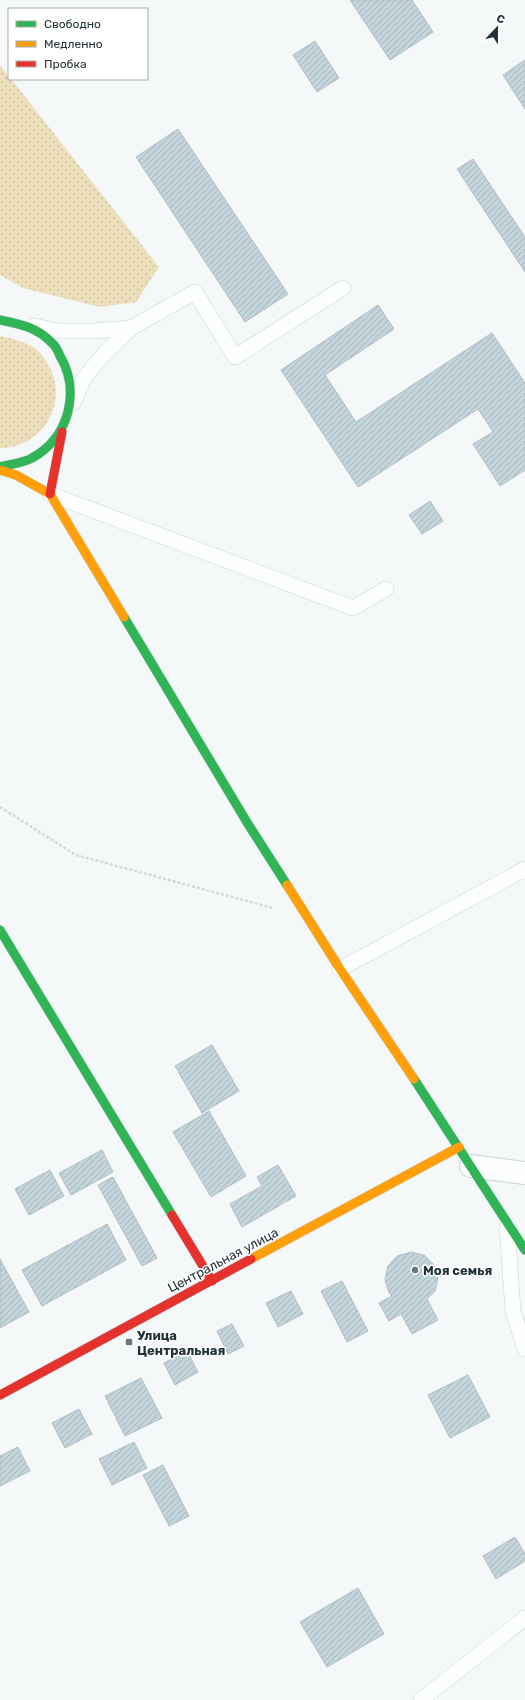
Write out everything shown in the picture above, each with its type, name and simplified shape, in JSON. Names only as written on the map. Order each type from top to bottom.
[{"type":"street","points":[[3,317],[42,335],[55,346],[70,375],[72,397],[71,408],[63,429],[56,457],[50,494]]},
{"type":"street","points":[[0,469],[21,464],[41,454],[57,439],[63,429]]},
{"type":"street","points":[[0,469],[16,475],[50,494],[244,818],[309,918],[340,970],[459,1147],[525,1250]]},
{"type":"street","points":[[0,930],[212,1281]]},
{"type":"street","name":"Центральная улица","points":[[0,1395],[459,1147]]},
{"type":"street","points":[[471,1166],[525,1173]]},
{"type":"lane","points":[[71,408],[84,378],[104,354],[131,328],[195,292],[235,357],[343,288]]},
{"type":"lane","points":[[18,323],[58,331],[94,331],[131,328]]},
{"type":"lane","points":[[50,494],[353,608],[386,589]]},
{"type":"lane","points":[[340,970],[525,869]]},
{"type":"lane","points":[[507,1223],[513,1311],[525,1349]]},
{"type":"lane","points":[[421,1700],[525,1618]]},
{"type":"path","points":[[0,808],[76,855],[309,918]]},
{"type":"shaded area","points":[[0,65],[8,76],[8,80],[12,80],[159,267],[136,302],[100,307],[23,288],[0,275]]},
{"type":"shaded area","points":[[2,336],[28,344],[41,354],[52,372],[55,386],[55,399],[52,412],[46,424],[38,433],[27,441],[14,446],[0,448],[0,337]]},
{"type":"building","points":[[350,0],[412,0],[433,32],[390,60]]},
{"type":"building","points":[[315,41],[339,78],[317,92],[293,55]]},
{"type":"building","points":[[525,60],[525,109],[503,75]]},
{"type":"building","points":[[178,129],[288,294],[245,322],[136,157]]},
{"type":"building","points":[[473,159],[525,237],[525,272],[457,169]]},
{"type":"building","points":[[378,305],[394,329],[325,375],[356,422],[492,333],[525,383],[525,470],[500,486],[473,444],[493,432],[478,409],[358,487],[281,370]]},
{"type":"building","points":[[430,501],[443,521],[422,534],[409,515]]},
{"type":"building","points":[[212,1045],[239,1091],[202,1113],[175,1066]]},
{"type":"building","points":[[209,1111],[246,1176],[211,1197],[173,1132]]},
{"type":"building","points":[[102,1150],[113,1172],[71,1195],[59,1173]]},
{"type":"building","points":[[278,1165],[296,1196],[242,1227],[230,1204],[262,1186],[257,1177]]},
{"type":"building","points":[[50,1170],[64,1196],[29,1215],[15,1189]]},
{"type":"building","points":[[113,1177],[157,1258],[142,1266],[98,1185]]},
{"type":"building","points":[[107,1224],[126,1260],[42,1306],[22,1270]]},
{"type":"building","points":[[411,1252],[424,1255],[434,1265],[438,1278],[435,1291],[427,1299],[438,1320],[412,1334],[401,1314],[389,1321],[379,1303],[392,1296],[389,1293],[385,1280],[388,1266],[397,1256]]},
{"type":"building","points":[[0,1259],[29,1312],[0,1328]]},
{"type":"building","points":[[342,1281],[368,1331],[347,1342],[321,1291]]},
{"type":"building","points":[[291,1291],[303,1314],[278,1327],[266,1303]]},
{"type":"building","points":[[232,1324],[244,1346],[228,1354],[217,1331]]},
{"type":"building","points":[[187,1351],[198,1372],[175,1385],[164,1363]]},
{"type":"building","points":[[468,1375],[490,1417],[450,1438],[428,1395]]},
{"type":"building","points":[[141,1378],[162,1418],[125,1436],[105,1396]]},
{"type":"building","points":[[79,1409],[92,1434],[65,1448],[52,1423]]},
{"type":"building","points":[[134,1442],[147,1468],[112,1485],[99,1459]]},
{"type":"building","points":[[18,1447],[30,1471],[0,1486],[0,1456]]},
{"type":"building","points":[[163,1465],[189,1516],[169,1526],[143,1475]]},
{"type":"building","points":[[515,1537],[525,1554],[525,1561],[496,1579],[483,1556]]},
{"type":"building","points":[[358,1588],[384,1634],[327,1667],[300,1622]]},
{"type":"traffic: fast","points":[[0,320],[28,327],[40,333],[55,346],[66,370],[70,384],[68,413],[63,426],[55,439],[45,449],[29,460],[0,467]]},
{"type":"traffic: fast","points":[[124,617],[248,824],[287,885]]},
{"type":"traffic: fast","points":[[0,930],[172,1215]]},
{"type":"traffic: fast","points":[[414,1079],[525,1250]]},
{"type":"traffic: slow","points":[[0,470],[16,475],[50,494],[124,617]]},
{"type":"traffic: slow","points":[[287,885],[340,969],[414,1079]]},
{"type":"traffic: slow","points":[[251,1259],[459,1147]]},
{"type":"traffic: jam","points":[[50,494],[62,432]]},
{"type":"traffic: jam","points":[[172,1215],[212,1281]]},
{"type":"traffic: jam","points":[[0,1395],[251,1259]]},
{"type":"place","name":"Моя семья","points":[[415,1270]]},
{"type":"place","name":"Улица Центральная","points":[[129,1342]]}]
